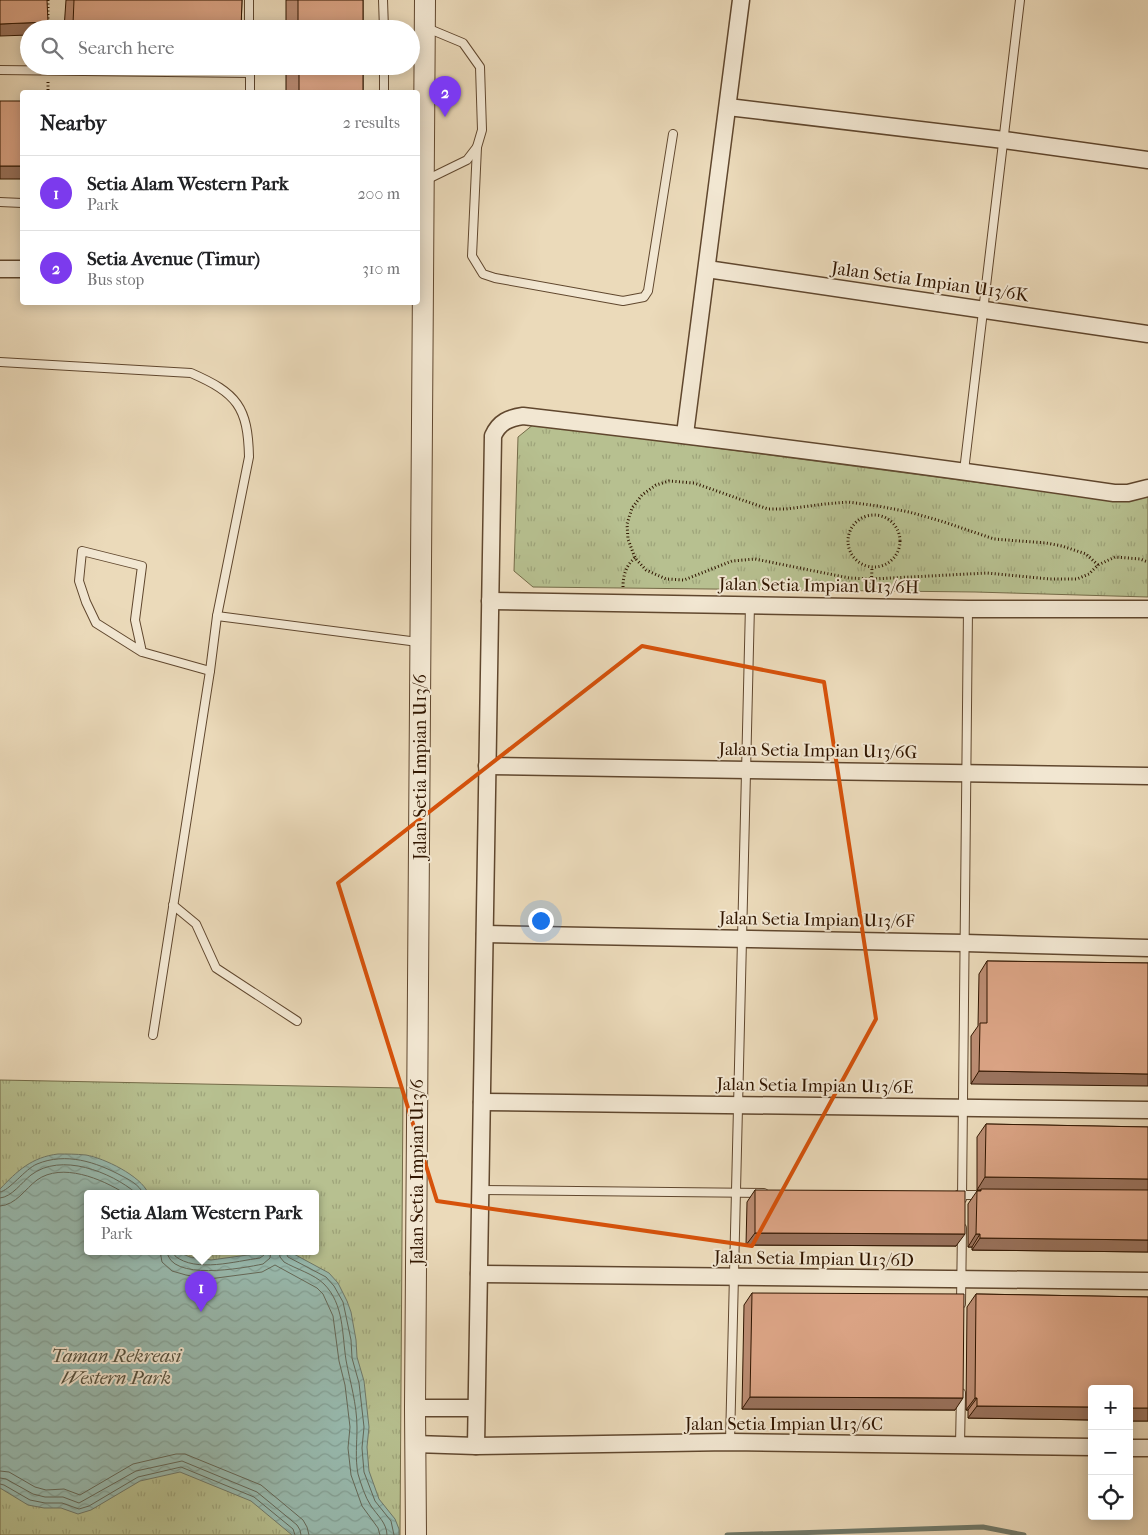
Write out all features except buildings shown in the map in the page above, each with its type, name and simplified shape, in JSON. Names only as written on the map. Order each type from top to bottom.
[{"type":"street","name":"Jalan Setia Impian U13/6","points":[[416,1535],[415,1408],[421,642],[420,268],[424,181],[426,0]]},
{"type":"street","points":[[685,434],[741,0]]},
{"type":"street","points":[[728,107],[1004,140],[1148,160]]},
{"type":"street","points":[[0,269],[20,269]]},
{"type":"street","name":"Jalan Setia Impian U13/6K","points":[[707,269],[1148,334]]},
{"type":"street","points":[[476,1446],[493,436],[497,427],[513,417],[523,416],[685,434],[1114,493],[1128,493],[1148,488]]},
{"type":"street","name":"Jalan Setia Impian U13/6H","points":[[490,601],[968,609],[1148,609]]},
{"type":"street","name":"Jalan Setia Impian U13/6G","points":[[487,766],[1148,776]]},
{"type":"street","name":"Jalan Setia Impian U13/6F","points":[[484,934],[965,942],[1148,948]]},
{"type":"street","name":"Jalan Setia Impian U13/6E","points":[[482,1102],[1148,1110]]},
{"type":"street","name":"Jalan Setia Impian U13/6D","points":[[479,1274],[1148,1282]]},
{"type":"street","points":[[415,1408],[476,1408]]},
{"type":"street","name":"Jalan Setia Impian U13/6C","points":[[415,1444],[476,1446],[730,1442],[1088,1447]]},
{"type":"street","points":[[1133,1448],[1148,1448]]},
{"type":"lane","points":[[249,0],[249,20]]},
{"type":"lane","points":[[384,0],[384,20]]},
{"type":"lane","points":[[964,471],[1020,0]]},
{"type":"lane","points":[[425,28],[463,43],[480,67],[482,130],[477,147],[472,256],[483,274],[495,278],[624,301],[644,297],[648,291],[674,134]]},
{"type":"lane","points":[[0,70],[20,70]]},
{"type":"lane","points":[[250,75],[250,90]]},
{"type":"lane","points":[[384,75],[384,90]]},
{"type":"lane","points":[[424,181],[467,160],[477,147]]},
{"type":"lane","points":[[0,202],[20,203]]},
{"type":"lane","points":[[0,362],[191,374],[212,383],[231,398],[243,412],[248,431],[249,457],[217,616],[153,1035]]},
{"type":"lane","points":[[142,652],[135,620],[142,566],[82,551],[79,581],[96,623],[142,652],[210,671]]},
{"type":"lane","points":[[730,1442],[750,605]]},
{"type":"lane","points":[[962,1205],[968,609]]},
{"type":"lane","points":[[217,616],[421,642]]},
{"type":"lane","points":[[173,905],[196,924],[216,968],[297,1021]]},
{"type":"lane","points":[[480,1190],[775,1193]]},
{"type":"lane","points":[[952,1195],[992,1196]]},
{"type":"lane","points":[[961,1309],[962,1224]]},
{"type":"lane","points":[[960,1445],[961,1387]]},
{"type":"path","points":[[48,0],[48,20]]},
{"type":"path","points":[[1098,565],[1086,554],[1062,546],[994,539],[941,521],[878,506],[848,502],[786,509],[768,509],[694,483],[669,481],[656,485],[642,495],[632,508],[627,524],[628,540],[635,558],[646,570],[666,579],[684,580],[732,561],[755,558],[849,578],[872,579],[986,573],[1050,579],[1077,579],[1089,574],[1098,565],[1115,557],[1140,559],[1148,562]]},
{"type":"path","points":[[876,514],[878,506]]},
{"type":"path","points":[[876,514],[890,519],[899,529],[901,543],[897,556],[886,565],[872,568],[859,563],[850,552],[848,539],[852,526],[863,517],[876,514]]},
{"type":"path","points":[[623,603],[623,582],[629,562],[635,558]]},
{"type":"path","points":[[870,607],[872,568]]},
{"type":"highlighted area","points":[[642,646],[824,682],[876,1019],[752,1246],[437,1201],[338,883]]},
{"type":"green space","points":[[534,424],[1118,501],[1148,486],[1148,597],[975,592],[533,587],[514,571],[518,437]]},
{"type":"green space","points":[[0,1080],[403,1088],[400,1535],[0,1535]]},
{"type":"water","name":"Taman Rekreasi Western Park","points":[[58,1154],[94,1157],[130,1174],[146,1190],[84,1190],[84,1255],[185,1255],[211,1260],[248,1255],[296,1255],[329,1273],[338,1283],[351,1312],[357,1357],[364,1381],[369,1427],[367,1447],[369,1471],[379,1499],[395,1519],[399,1535],[292,1535],[251,1501],[180,1472],[140,1481],[91,1510],[78,1514],[61,1508],[44,1508],[28,1505],[0,1488],[0,1189],[26,1166],[40,1158]]},
{"type":"waterway","points":[[727,1535],[983,1527],[1024,1535]]},
{"type":"place","name":"Setia Avenue (Timur)","points":[[445,117]]},
{"type":"place","name":"Setia Alam Western Park","points":[[201,1312]]}]
